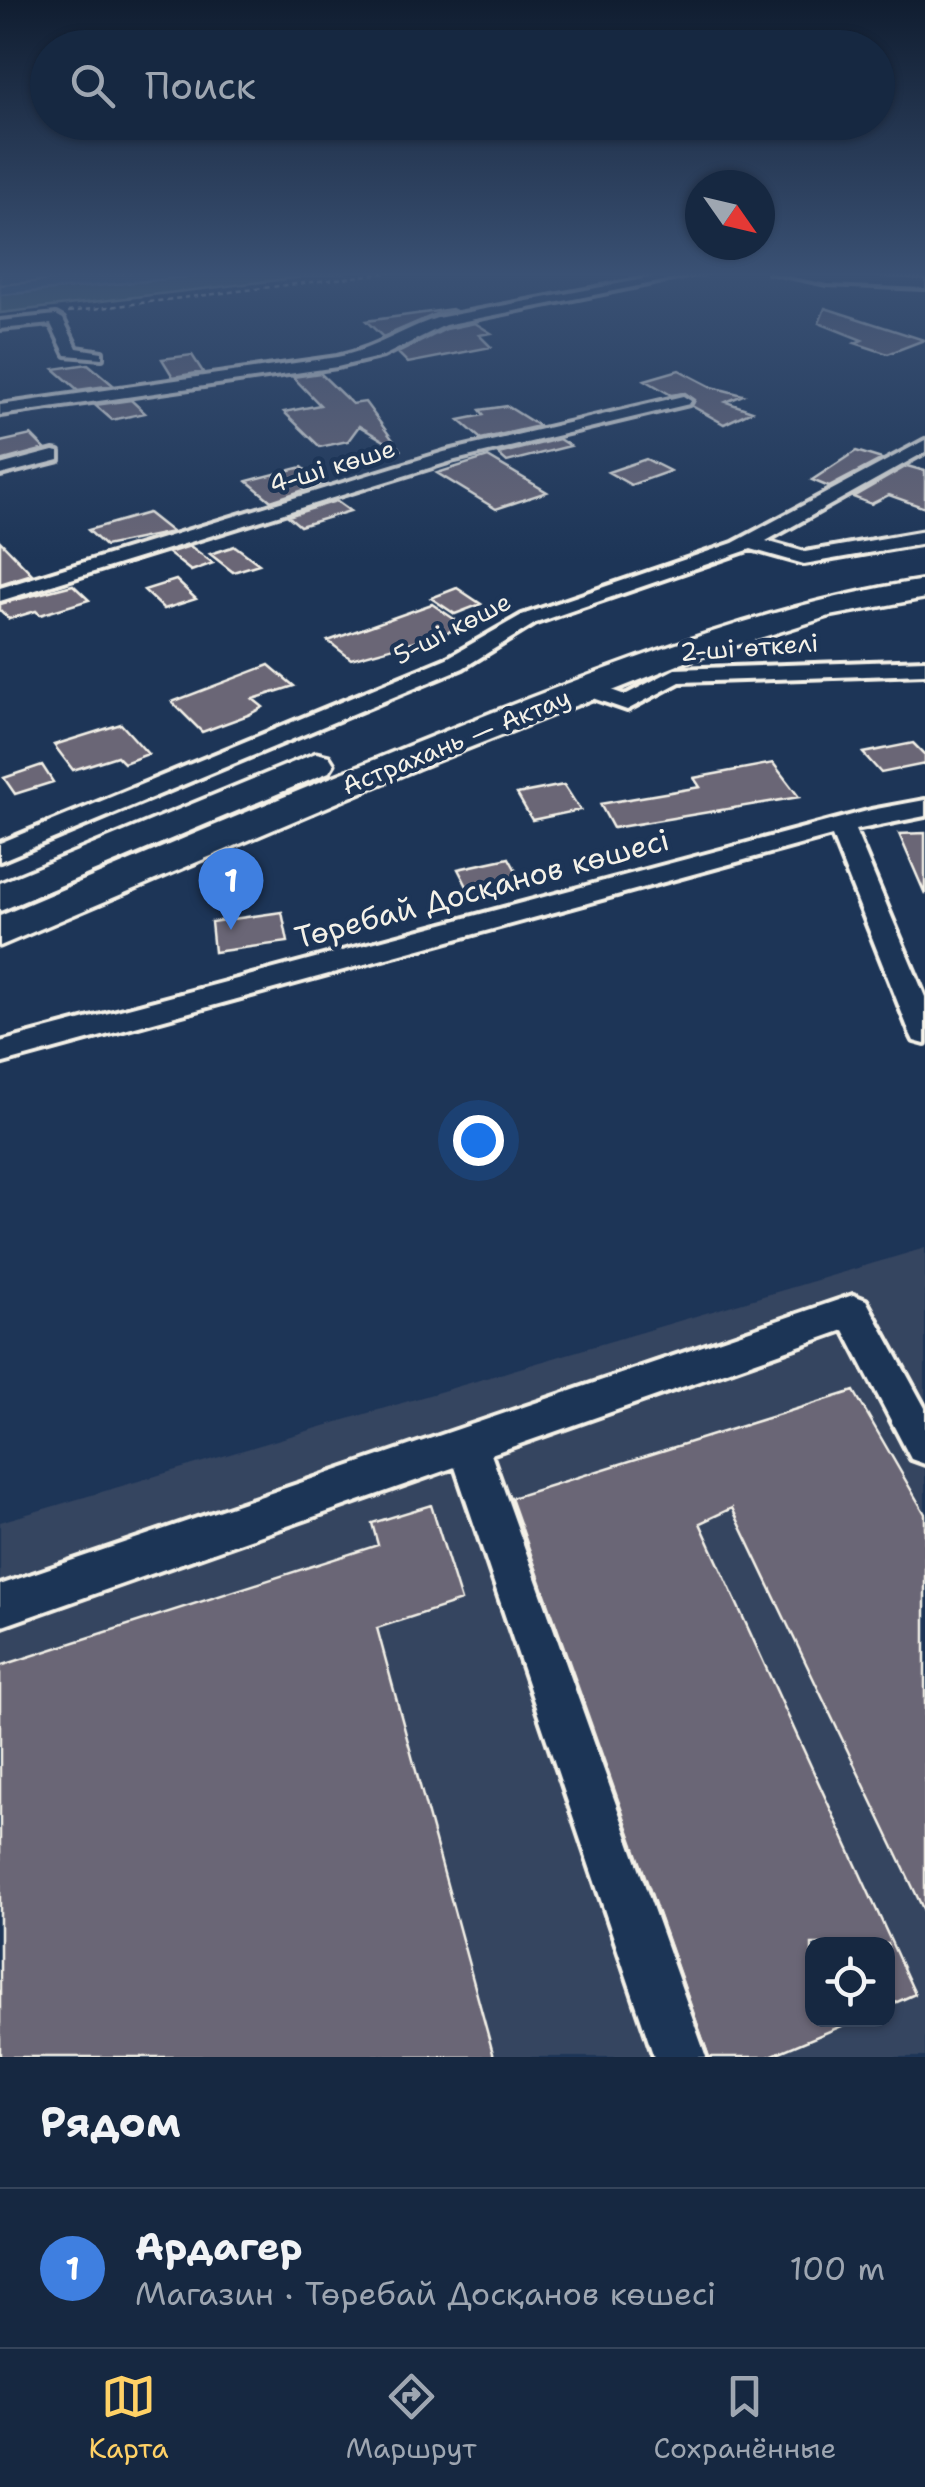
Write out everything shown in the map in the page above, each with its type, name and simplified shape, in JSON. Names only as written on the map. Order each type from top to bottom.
[{"type":"highway","name":"Астрахань — Актау","points":[[0,898],[436,716],[696,616],[925,568]]},
{"type":"highway","name":"Астрахань — Актау","points":[[0,932],[448,742],[714,639],[810,611],[925,589]]},
{"type":"street","points":[[0,410],[295,368]]},
{"type":"street","name":"4-шi көше","points":[[0,596],[450,456],[683,401]]},
{"type":"street","name":"5-шi көше","points":[[0,853],[455,662],[529,620],[750,542],[925,445]]},
{"type":"street","points":[[0,470],[53,456]]},
{"type":"street","points":[[750,542],[804,558],[925,537]]},
{"type":"street","name":"2-ші өткелі","points":[[586,688],[627,704],[675,676],[925,667]]},
{"type":"street","name":"Төребай Досқанов көшесі","points":[[0,1053],[841,826],[925,808]]},
{"type":"street","points":[[841,826],[925,1033]]},
{"type":"street","points":[[0,1606],[853,1312],[925,1446]]},
{"type":"street","points":[[467,1443],[680,2057]]},
{"type":"shaded area","points":[[925,1248],[925,2057],[0,2057],[0,1522]]},
{"type":"building","points":[[93,368],[113,385],[78,390],[54,369]]},
{"type":"building","points":[[167,368],[200,368],[203,372],[173,377]]},
{"type":"building","points":[[679,370],[712,387],[743,395],[726,402],[752,411],[724,424],[692,406],[695,400],[685,393],[671,395],[645,380]]},
{"type":"building","points":[[320,373],[352,404],[365,402],[401,451],[359,426],[348,441],[320,447],[284,412],[320,405],[293,377]]},
{"type":"building","points":[[131,400],[145,413],[112,420],[95,405]]},
{"type":"building","points":[[507,406],[539,426],[481,439],[459,420],[484,415],[480,410]]},
{"type":"building","points":[[31,435],[45,449],[0,461],[0,442]]},
{"type":"building","points":[[559,439],[570,446],[507,462],[498,454]]},
{"type":"building","points":[[856,451],[882,459],[829,487],[812,480]]},
{"type":"building","points":[[488,457],[547,492],[496,509],[437,473]]},
{"type":"building","points":[[646,459],[670,471],[631,485],[608,472]]},
{"type":"building","points":[[907,466],[925,471],[925,508],[889,495],[871,504],[853,497]]},
{"type":"building","points":[[302,467],[322,484],[271,501],[247,481]]},
{"type":"building","points":[[336,501],[350,511],[300,526],[288,516]]},
{"type":"building","points":[[148,513],[172,532],[105,546],[88,530]]},
{"type":"building","points":[[0,541],[32,574],[0,584]]},
{"type":"building","points":[[190,546],[213,563],[191,571],[168,553]]},
{"type":"building","points":[[235,546],[259,564],[233,572],[210,554]]},
{"type":"building","points":[[176,580],[196,599],[164,609],[144,590]]},
{"type":"building","points":[[73,585],[89,600],[40,615],[36,611],[9,619],[0,610],[0,604]]},
{"type":"building","points":[[457,588],[481,604],[455,614],[431,598]]},
{"type":"building","points":[[432,604],[460,623],[451,626],[455,630],[351,659],[328,641]]},
{"type":"building","points":[[269,665],[294,686],[253,699],[263,707],[248,715],[202,732],[172,702]]},
{"type":"building","points":[[121,724],[148,754],[124,763],[117,756],[73,770],[54,745]]},
{"type":"building","points":[[913,743],[925,755],[925,764],[881,773],[863,753]]},
{"type":"building","points":[[773,763],[799,797],[613,828],[600,804],[700,787],[694,778]]},
{"type":"building","points":[[42,765],[53,782],[15,794],[4,778]]},
{"type":"building","points":[[564,785],[580,810],[532,820],[517,794]]},
{"type":"building","points":[[925,833],[925,894],[899,834]]},
{"type":"building","points":[[509,858],[525,887],[473,898],[458,869]]},
{"type":"building","points":[[282,912],[288,942],[214,952],[211,922]]},
{"type":"building","points":[[854,1391],[925,1514],[925,1913],[732,1508],[700,1523],[889,1937],[805,1937],[805,2027],[839,2027],[768,2057],[709,2057],[511,1498]]},
{"type":"building","points":[[431,1505],[461,1601],[377,1628],[494,2057],[0,2057],[0,1666],[378,1545],[372,1523]]},
{"type":"building","points":[[895,1950],[915,1994],[895,2003]]},
{"type":"place","name":"Ардагер","points":[[231,930]]}]
